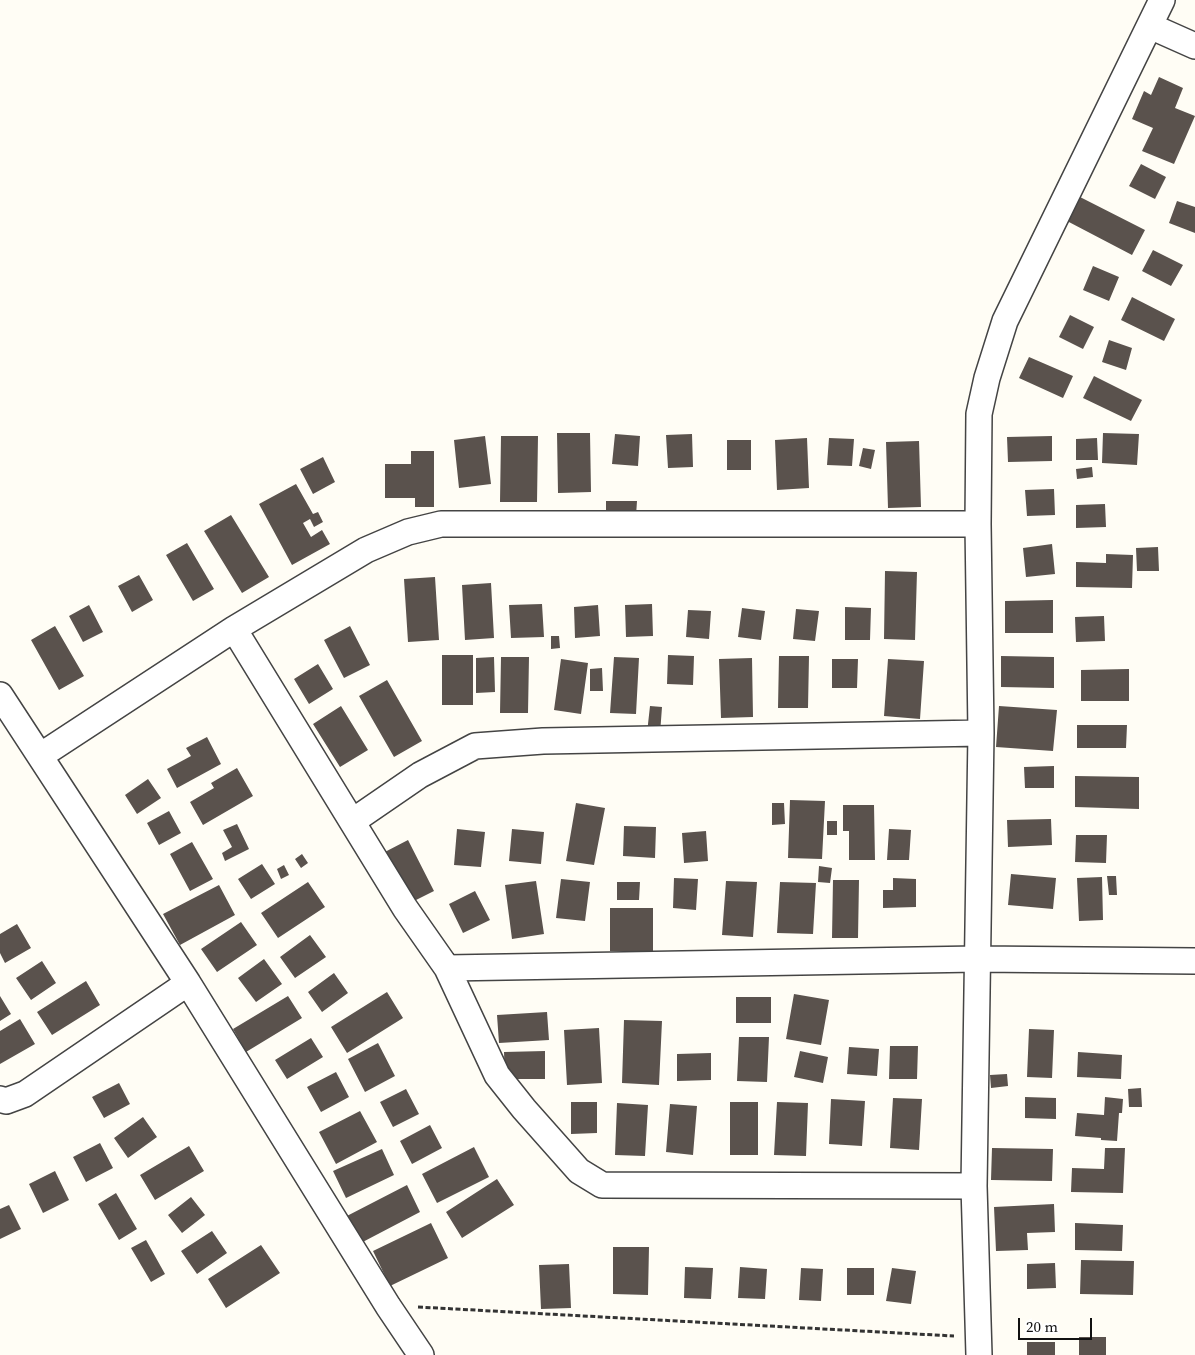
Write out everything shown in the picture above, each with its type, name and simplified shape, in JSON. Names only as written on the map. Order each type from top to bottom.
[{"type":"street","points":[[978,1346],[974,1186],[981,733],[978,524],[979,414],[987,378],[1005,320],[1162,0]]},
{"type":"street","points":[[1150,26],[1195,46]]},
{"type":"street","points":[[40,756],[234,628],[366,550],[408,532],[441,524],[978,524]]},
{"type":"street","points":[[234,628],[405,908],[447,968],[497,1075],[524,1109],[579,1171],[602,1185],[974,1186]]},
{"type":"street","points":[[0,695],[188,984],[420,1355]]},
{"type":"street","points":[[353,821],[420,774],[475,746],[543,741],[981,733]]},
{"type":"street","points":[[447,968],[977,959],[1195,961]]},
{"type":"street","points":[[0,1099],[6,1101],[24,1094],[188,984]]},
{"type":"path","points":[[388,1306],[978,1346]]},
{"type":"building","points":[[1159,77],[1183,88],[1175,108],[1195,116],[1174,164],[1142,151],[1153,128],[1132,119],[1144,91],[1151,95]]},
{"type":"building","points":[[1141,164],[1166,177],[1155,199],[1129,186]]},
{"type":"building","points":[[1080,197],[1145,230],[1132,255],[1067,221]]},
{"type":"building","points":[[1177,201],[1195,207],[1195,233],[1169,223]]},
{"type":"building","points":[[1153,250],[1183,265],[1171,286],[1142,271]]},
{"type":"building","points":[[1093,266],[1119,277],[1109,301],[1083,290]]},
{"type":"building","points":[[1132,297],[1175,319],[1164,341],[1121,320]]},
{"type":"building","points":[[1070,315],[1094,327],[1083,349],[1059,337]]},
{"type":"building","points":[[1109,340],[1132,348],[1126,370],[1102,362]]},
{"type":"building","points":[[1029,357],[1073,376],[1063,398],[1019,378]]},
{"type":"building","points":[[1094,376],[1142,400],[1131,421],[1083,398]]},
{"type":"building","points":[[557,433],[590,433],[591,492],[558,493]]},
{"type":"building","points":[[1103,433],[1139,434],[1137,465],[1102,463]]},
{"type":"building","points":[[615,434],[640,436],[638,466],[612,464]]},
{"type":"building","points":[[692,434],[693,467],[668,468],[666,435]]},
{"type":"building","points":[[485,436],[491,484],[459,488],[454,440]]},
{"type":"building","points":[[501,436],[538,436],[537,502],[500,502]]},
{"type":"building","points":[[1052,436],[1052,461],[1008,462],[1007,437]]},
{"type":"building","points":[[807,438],[809,488],[777,490],[775,440]]},
{"type":"building","points":[[829,438],[854,439],[852,466],[827,465]]},
{"type":"building","points":[[1097,438],[1098,460],[1076,460],[1076,439]]},
{"type":"building","points":[[727,440],[751,440],[751,470],[727,470]]},
{"type":"building","points":[[919,441],[921,507],[888,508],[886,442]]},
{"type":"building","points":[[863,448],[875,450],[871,469],[859,466]]},
{"type":"building","points":[[411,451],[434,451],[434,507],[415,507],[415,498],[385,498],[385,464],[411,464]]},
{"type":"building","points":[[323,457],[335,482],[313,494],[300,469]]},
{"type":"building","points":[[1092,467],[1093,477],[1077,479],[1076,469]]},
{"type":"building","points":[[296,484],[313,514],[318,512],[323,522],[314,527],[310,519],[303,523],[311,537],[322,530],[330,544],[292,565],[259,504]]},
{"type":"building","points":[[1054,489],[1055,515],[1027,516],[1025,490]]},
{"type":"building","points":[[606,501],[637,501],[636,516],[606,515]]},
{"type":"building","points":[[1105,504],[1106,527],[1076,528],[1076,505]]},
{"type":"building","points":[[231,515],[269,577],[242,593],[204,531]]},
{"type":"building","points":[[187,543],[214,589],[193,601],[166,555]]},
{"type":"building","points":[[1052,544],[1055,574],[1026,577],[1023,548]]},
{"type":"building","points":[[1158,547],[1159,571],[1137,571],[1136,548]]},
{"type":"building","points":[[1106,554],[1133,555],[1132,588],[1076,587],[1076,562],[1106,563]]},
{"type":"building","points":[[885,571],[917,572],[915,640],[884,639]]},
{"type":"building","points":[[139,575],[153,600],[132,612],[118,586]]},
{"type":"building","points":[[435,577],[439,640],[408,642],[404,579]]},
{"type":"building","points":[[491,583],[494,638],[465,640],[462,585]]},
{"type":"building","points":[[1053,600],[1053,633],[1005,633],[1005,601]]},
{"type":"building","points":[[542,604],[544,637],[511,638],[509,605]]},
{"type":"building","points":[[652,604],[653,636],[626,637],[625,605]]},
{"type":"building","points":[[89,605],[103,632],[83,642],[69,616]]},
{"type":"building","points":[[598,605],[600,636],[575,638],[574,607]]},
{"type":"building","points":[[845,607],[871,608],[870,640],[845,640]]},
{"type":"building","points":[[742,608],[765,611],[761,640],[738,637]]},
{"type":"building","points":[[796,609],[819,611],[815,641],[793,639]]},
{"type":"building","points":[[688,610],[711,611],[709,639],[686,637]]},
{"type":"building","points":[[1104,616],[1105,641],[1076,642],[1075,617]]},
{"type":"building","points":[[55,626],[84,676],[59,690],[31,640]]},
{"type":"building","points":[[350,626],[370,665],[344,678],[324,640]]},
{"type":"building","points":[[551,636],[559,636],[560,648],[551,649]]},
{"type":"building","points":[[442,655],[473,655],[473,705],[442,705]]},
{"type":"building","points":[[668,655],[694,656],[693,685],[667,684]]},
{"type":"building","points":[[779,656],[809,656],[808,708],[778,708]]},
{"type":"building","points":[[1001,656],[1054,657],[1054,688],[1001,687]]},
{"type":"building","points":[[494,657],[495,692],[476,693],[476,658]]},
{"type":"building","points":[[501,657],[529,657],[528,713],[500,713]]},
{"type":"building","points":[[614,657],[639,658],[636,714],[610,713]]},
{"type":"building","points":[[752,658],[753,717],[721,718],[719,659]]},
{"type":"building","points":[[561,659],[588,663],[581,714],[554,710]]},
{"type":"building","points":[[832,659],[858,659],[857,688],[832,688]]},
{"type":"building","points":[[888,659],[924,661],[920,719],[884,716]]},
{"type":"building","points":[[318,664],[333,689],[309,704],[294,679]]},
{"type":"building","points":[[602,668],[603,691],[590,691],[590,669]]},
{"type":"building","points":[[1129,669],[1129,701],[1081,701],[1081,670]]},
{"type":"building","points":[[387,680],[422,741],[394,757],[359,696]]},
{"type":"building","points":[[341,706],[368,750],[340,767],[313,724]]},
{"type":"building","points":[[650,706],[662,707],[660,734],[647,733]]},
{"type":"building","points":[[999,706],[1057,710],[1053,751],[996,747]]},
{"type":"building","points":[[1077,725],[1127,725],[1126,748],[1077,748]]},
{"type":"building","points":[[207,737],[221,764],[177,788],[167,769],[191,756],[186,748]]},
{"type":"building","points":[[1054,766],[1054,788],[1025,788],[1024,767]]},
{"type":"building","points":[[237,768],[253,796],[203,825],[190,802],[214,788],[211,783]]},
{"type":"building","points":[[1075,776],[1139,777],[1139,809],[1075,807]]},
{"type":"building","points":[[148,779],[161,798],[137,814],[125,795]]},
{"type":"building","points":[[790,800],[825,801],[822,859],[788,858]]},
{"type":"building","points":[[576,803],[605,808],[594,865],[566,861]]},
{"type":"building","points":[[772,803],[784,803],[785,824],[772,825]]},
{"type":"building","points":[[843,805],[874,805],[875,860],[849,860],[849,831],[843,831]]},
{"type":"building","points":[[169,811],[181,833],[159,845],[147,823]]},
{"type":"building","points":[[1051,819],[1052,845],[1008,847],[1007,820]]},
{"type":"building","points":[[827,821],[837,821],[837,835],[827,835]]},
{"type":"building","points":[[237,824],[249,849],[225,861],[222,853],[232,847],[223,830]]},
{"type":"building","points":[[624,826],[656,827],[655,858],[623,856]]},
{"type":"building","points":[[457,829],[485,832],[481,867],[454,865]]},
{"type":"building","points":[[512,829],[544,832],[541,864],[509,861]]},
{"type":"building","points":[[889,829],[911,830],[909,860],[887,860]]},
{"type":"building","points":[[706,831],[708,861],[684,863],[682,833]]},
{"type":"building","points":[[1076,835],[1107,835],[1106,863],[1075,862]]},
{"type":"building","points":[[408,840],[434,891],[406,905],[381,854]]},
{"type":"building","points":[[192,842],[213,879],[190,891],[170,854]]},
{"type":"building","points":[[302,854],[308,863],[301,868],[295,859]]},
{"type":"building","points":[[262,864],[275,884],[251,899],[238,879]]},
{"type":"building","points":[[284,865],[289,875],[281,879],[277,869]]},
{"type":"building","points":[[819,866],[832,868],[830,883],[818,882]]},
{"type":"building","points":[[1011,874],[1056,878],[1053,909],[1008,905]]},
{"type":"building","points":[[1107,876],[1116,876],[1117,895],[1109,895]]},
{"type":"building","points":[[1102,877],[1103,920],[1079,921],[1077,878]]},
{"type":"building","points":[[674,878],[698,879],[696,910],[673,908]]},
{"type":"building","points":[[893,878],[916,879],[916,907],[883,908],[883,890],[893,890]]},
{"type":"building","points":[[561,879],[590,882],[585,921],[556,918]]},
{"type":"building","points":[[833,880],[859,880],[858,938],[832,938]]},
{"type":"building","points":[[536,881],[544,934],[512,939],[505,885]]},
{"type":"building","points":[[726,881],[757,882],[753,937],[722,935]]},
{"type":"building","points":[[308,882],[325,907],[278,938],[261,913]]},
{"type":"building","points":[[617,882],[640,882],[639,900],[617,900]]},
{"type":"building","points":[[780,882],[816,883],[813,934],[777,933]]},
{"type":"building","points":[[219,885],[235,915],[180,945],[163,914]]},
{"type":"building","points":[[475,891],[490,920],[463,933],[449,904]]},
{"type":"building","points":[[610,908],[653,908],[653,951],[610,951]]},
{"type":"building","points":[[241,922],[257,945],[217,972],[201,949]]},
{"type":"building","points":[[17,924],[31,948],[5,963],[0,953],[0,934]]},
{"type":"building","points":[[310,935],[326,957],[295,978],[280,957]]},
{"type":"building","points":[[264,959],[282,984],[256,1002],[238,978]]},
{"type":"building","points":[[42,961],[56,983],[31,1000],[16,978]]},
{"type":"building","points":[[334,973],[348,993],[322,1012],[308,992]]},
{"type":"building","points":[[86,981],[100,1005],[52,1035],[37,1012]]},
{"type":"building","points":[[387,992],[403,1018],[347,1053],[331,1027]]},
{"type":"building","points":[[794,994],[829,1000],[821,1045],[786,1039]]},
{"type":"building","points":[[0,996],[11,1014],[0,1021]]},
{"type":"building","points":[[288,996],[302,1018],[246,1052],[233,1029]]},
{"type":"building","points":[[736,997],[771,997],[771,1023],[736,1023]]},
{"type":"building","points":[[547,1012],[549,1040],[499,1043],[497,1015]]},
{"type":"building","points":[[20,1019],[35,1044],[0,1064],[0,1031]]},
{"type":"building","points":[[624,1020],[662,1021],[659,1085],[622,1083]]},
{"type":"building","points":[[599,1028],[602,1083],[567,1085],[564,1030]]},
{"type":"building","points":[[1029,1029],[1054,1030],[1052,1078],[1027,1077]]},
{"type":"building","points":[[739,1037],[769,1037],[767,1082],[737,1081]]},
{"type":"building","points":[[311,1038],[323,1057],[287,1079],[275,1060]]},
{"type":"building","points":[[378,1043],[395,1076],[365,1092],[348,1059]]},
{"type":"building","points":[[890,1046],[918,1046],[917,1079],[889,1079]]},
{"type":"building","points":[[849,1047],[879,1049],[877,1076],[847,1074]]},
{"type":"building","points":[[545,1051],[545,1079],[505,1079],[504,1052]]},
{"type":"building","points":[[800,1051],[828,1057],[823,1083],[794,1077]]},
{"type":"building","points":[[1078,1052],[1122,1055],[1121,1079],[1077,1077]]},
{"type":"building","points":[[711,1053],[711,1080],[677,1081],[677,1054]]},
{"type":"building","points":[[336,1072],[349,1097],[321,1112],[307,1087]]},
{"type":"building","points":[[1007,1074],[1008,1086],[991,1088],[990,1075]]},
{"type":"building","points":[[119,1083],[130,1104],[104,1118],[92,1097]]},
{"type":"building","points":[[1141,1088],[1142,1107],[1129,1107],[1128,1089]]},
{"type":"building","points":[[406,1089],[419,1114],[393,1127],[380,1102]]},
{"type":"building","points":[[1025,1097],[1056,1098],[1056,1119],[1025,1118]]},
{"type":"building","points":[[1105,1097],[1123,1099],[1122,1113],[1119,1113],[1117,1141],[1075,1136],[1077,1113],[1104,1115]]},
{"type":"building","points":[[893,1098],[922,1099],[919,1150],[890,1148]]},
{"type":"building","points":[[831,1099],[865,1101],[862,1146],[829,1144]]},
{"type":"building","points":[[571,1102],[597,1102],[597,1133],[571,1134]]},
{"type":"building","points":[[730,1102],[758,1102],[758,1155],[730,1155]]},
{"type":"building","points":[[777,1102],[808,1103],[806,1156],[774,1155]]},
{"type":"building","points":[[617,1103],[648,1105],[645,1156],[615,1155]]},
{"type":"building","points":[[670,1104],[697,1106],[693,1155],[666,1152]]},
{"type":"building","points":[[360,1111],[377,1142],[336,1164],[319,1132]]},
{"type":"building","points":[[143,1117],[157,1137],[128,1158],[114,1138]]},
{"type":"building","points":[[430,1125],[442,1148],[412,1164],[400,1141]]},
{"type":"building","points":[[100,1143],[113,1168],[86,1182],[73,1157]]},
{"type":"building","points":[[189,1146],[204,1171],[155,1200],[140,1175]]},
{"type":"building","points":[[474,1147],[489,1177],[437,1203],[422,1174]]},
{"type":"building","points":[[992,1148],[1053,1149],[1052,1181],[991,1180]]},
{"type":"building","points":[[1105,1148],[1125,1148],[1123,1193],[1071,1192],[1072,1168],[1104,1169]]},
{"type":"building","points":[[382,1149],[394,1175],[346,1198],[333,1171]]},
{"type":"building","points":[[55,1171],[69,1200],[43,1213],[29,1184]]},
{"type":"building","points":[[497,1179],[514,1205],[462,1238],[446,1212]]},
{"type":"building","points":[[407,1185],[420,1212],[357,1245],[343,1218]]},
{"type":"building","points":[[116,1193],[137,1229],[119,1240],[98,1204]]},
{"type":"building","points":[[191,1197],[205,1215],[182,1233],[168,1215]]},
{"type":"building","points":[[1054,1204],[1055,1232],[1027,1233],[1028,1250],[996,1251],[994,1207]]},
{"type":"building","points":[[9,1205],[21,1229],[0,1239],[0,1209]]},
{"type":"building","points":[[431,1223],[448,1258],[390,1286],[373,1251]]},
{"type":"building","points":[[1075,1223],[1123,1225],[1122,1251],[1075,1250]]},
{"type":"building","points":[[212,1231],[227,1253],[197,1274],[181,1251]]},
{"type":"building","points":[[146,1240],[165,1274],[151,1282],[131,1248]]},
{"type":"building","points":[[261,1245],[280,1273],[226,1308],[208,1279]]},
{"type":"building","points":[[613,1247],[649,1247],[648,1295],[613,1294]]},
{"type":"building","points":[[1081,1260],[1134,1261],[1133,1295],[1080,1294]]},
{"type":"building","points":[[1055,1263],[1056,1288],[1027,1289],[1027,1264]]},
{"type":"building","points":[[569,1264],[571,1308],[541,1309],[539,1265]]},
{"type":"building","points":[[685,1267],[713,1268],[711,1299],[684,1298]]},
{"type":"building","points":[[740,1267],[767,1269],[765,1299],[738,1298]]},
{"type":"building","points":[[801,1268],[823,1269],[821,1301],[799,1300]]},
{"type":"building","points":[[847,1268],[874,1268],[874,1295],[847,1295]]},
{"type":"building","points":[[892,1268],[916,1271],[911,1304],[886,1301]]},
{"type":"building","points":[[1079,1337],[1106,1337],[1106,1355],[1079,1355]]},
{"type":"building","points":[[1027,1342],[1055,1342],[1055,1355],[1027,1355]]}]
